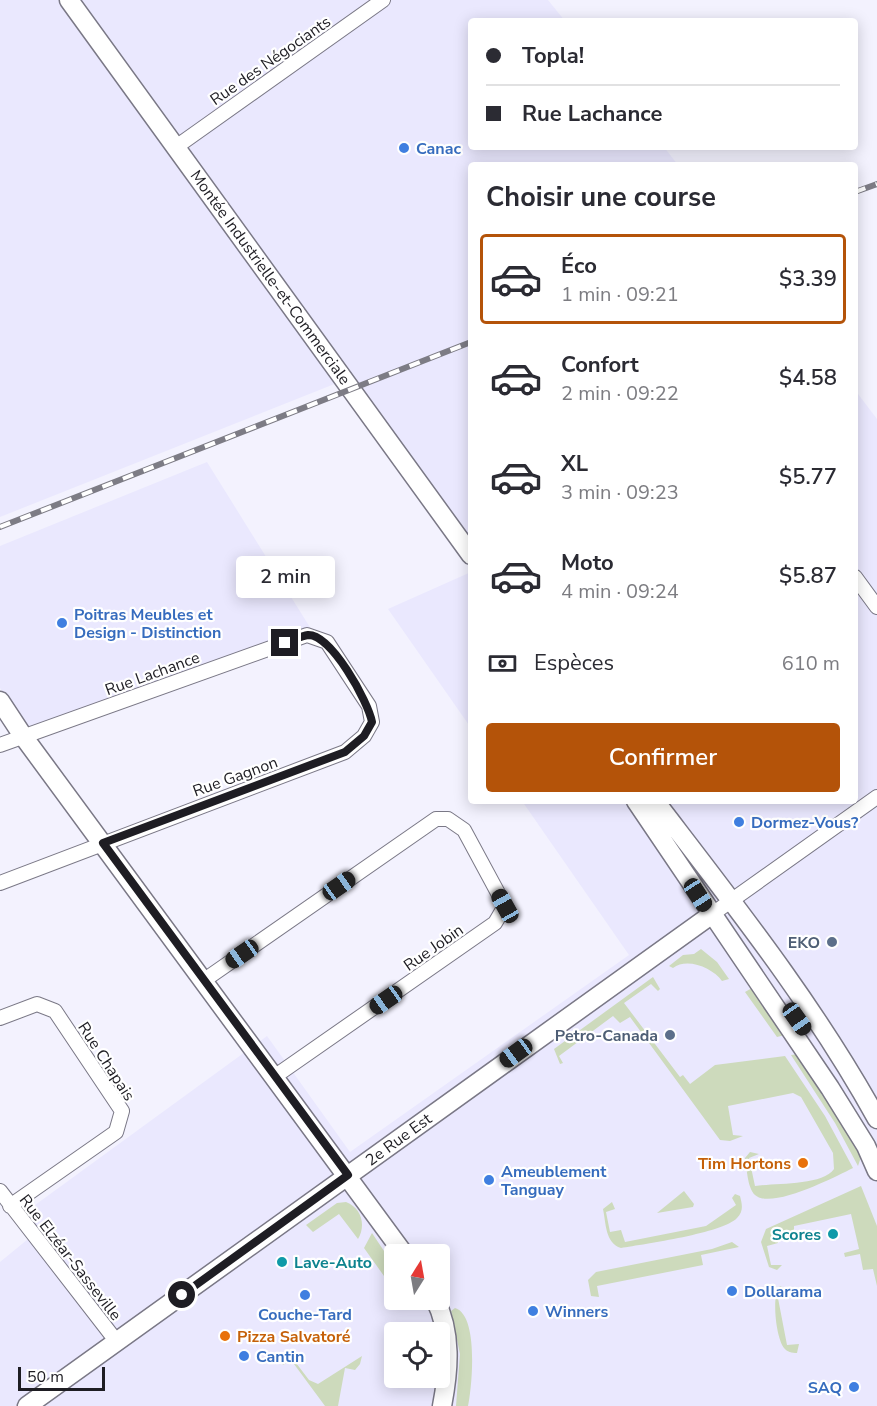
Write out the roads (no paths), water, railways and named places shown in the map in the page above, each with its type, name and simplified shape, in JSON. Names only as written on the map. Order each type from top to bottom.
[{"type":"street","name":"Montée Industrielle-et-Commerciale","points":[[69,0],[468,551]]},
{"type":"street","name":"Rue des Négociants","points":[[177,147],[383,0]]},
{"type":"street","points":[[858,581],[877,607]]},
{"type":"street","name":"Rue Lachance","points":[[0,745],[307,635],[316,637]]},
{"type":"street","name":"Rue Gagnon","points":[[0,883],[345,752],[364,736],[372,722],[369,706],[327,642],[316,637]]},
{"type":"street","points":[[0,701],[23,736],[397,1244]]},
{"type":"street","points":[[711,915],[877,797]]},
{"type":"street","points":[[638,804],[830,1088],[866,1146],[877,1172]]},
{"type":"street","points":[[657,804],[731,901],[824,1033],[877,1119]]},
{"type":"street","name":"Rue Jobin","points":[[203,981],[436,819],[448,819],[464,830],[505,906],[495,923],[274,1077]]},
{"type":"street","name":"2e Rue Est","points":[[27,1406],[711,915]]},
{"type":"street","points":[[757,982],[778,992],[813,1037],[824,1033]]},
{"type":"street","name":"Rue Chapais","points":[[0,1018],[37,1004],[55,1011],[122,1112],[116,1132],[9,1206]]},
{"type":"street","name":"Rue Elzéar-Sasseville","points":[[0,1191],[9,1206],[117,1342]]},
{"type":"street","points":[[438,1310],[446,1334],[448,1355],[448,1376],[442,1406]]},
{"type":"railway","points":[[858,191],[877,184]]},
{"type":"railway","points":[[0,527],[468,343]]},
{"type":"place","name":"Canac","points":[[404,148]]},
{"type":"place","name":"Poitras Meubles et Design - Distinction","points":[[62,623]]},
{"type":"place","name":"Dormez-Vous?","points":[[739,822]]},
{"type":"place","name":"EKO","points":[[832,942]]},
{"type":"place","name":"Petro-Canada","points":[[670,1035]]},
{"type":"place","name":"Tim Hortons","points":[[803,1163]]},
{"type":"place","name":"Ameublement Tanguay","points":[[489,1180]]},
{"type":"place","name":"Scores","points":[[833,1234]]},
{"type":"place","name":"Lave-Auto","points":[[282,1262]]},
{"type":"place","name":"Dollarama","points":[[732,1291]]},
{"type":"place","name":"Couche-Tard","points":[[305,1295]]},
{"type":"place","name":"Winners","points":[[533,1311]]},
{"type":"place","name":"Pizza Salvatoré","points":[[225,1336]]},
{"type":"place","name":"Cantin","points":[[244,1356]]},
{"type":"place","name":"SAQ","points":[[854,1387]]}]
